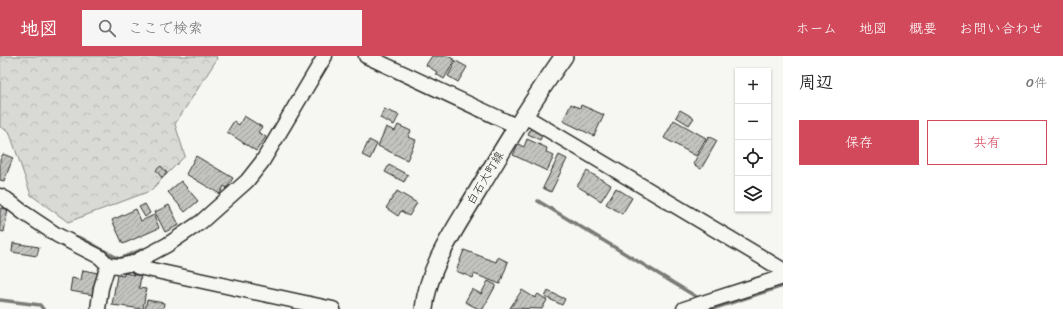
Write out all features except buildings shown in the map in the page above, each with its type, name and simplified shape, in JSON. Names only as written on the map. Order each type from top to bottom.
[{"type":"main road","name":"白石大町線","points":[[424,309],[425,298],[434,270],[459,222],[520,121],[564,56]]},
{"type":"street","points":[[0,196],[24,214],[57,235],[100,257],[108,265],[119,266],[133,263],[166,246],[202,222],[247,181],[262,162],[326,56]]},
{"type":"street","points":[[366,56],[520,121],[783,270]]},
{"type":"street","points":[[133,263],[138,267],[333,309]]},
{"type":"street","points":[[98,309],[101,288],[108,265]]},
{"type":"street","points":[[684,309],[783,277]]},
{"type":"green space","points":[[0,56],[216,56],[217,59],[175,124],[185,156],[150,191],[68,222],[31,195],[9,131],[0,127]]},
{"type":"waterway","points":[[538,201],[700,299]]},
{"type":"waterway","points":[[68,234],[83,239],[119,259],[143,249]]},
{"type":"waterway","points":[[712,309],[783,286]]},
{"type":"waterway","points":[[0,300],[40,305],[43,309]]}]
